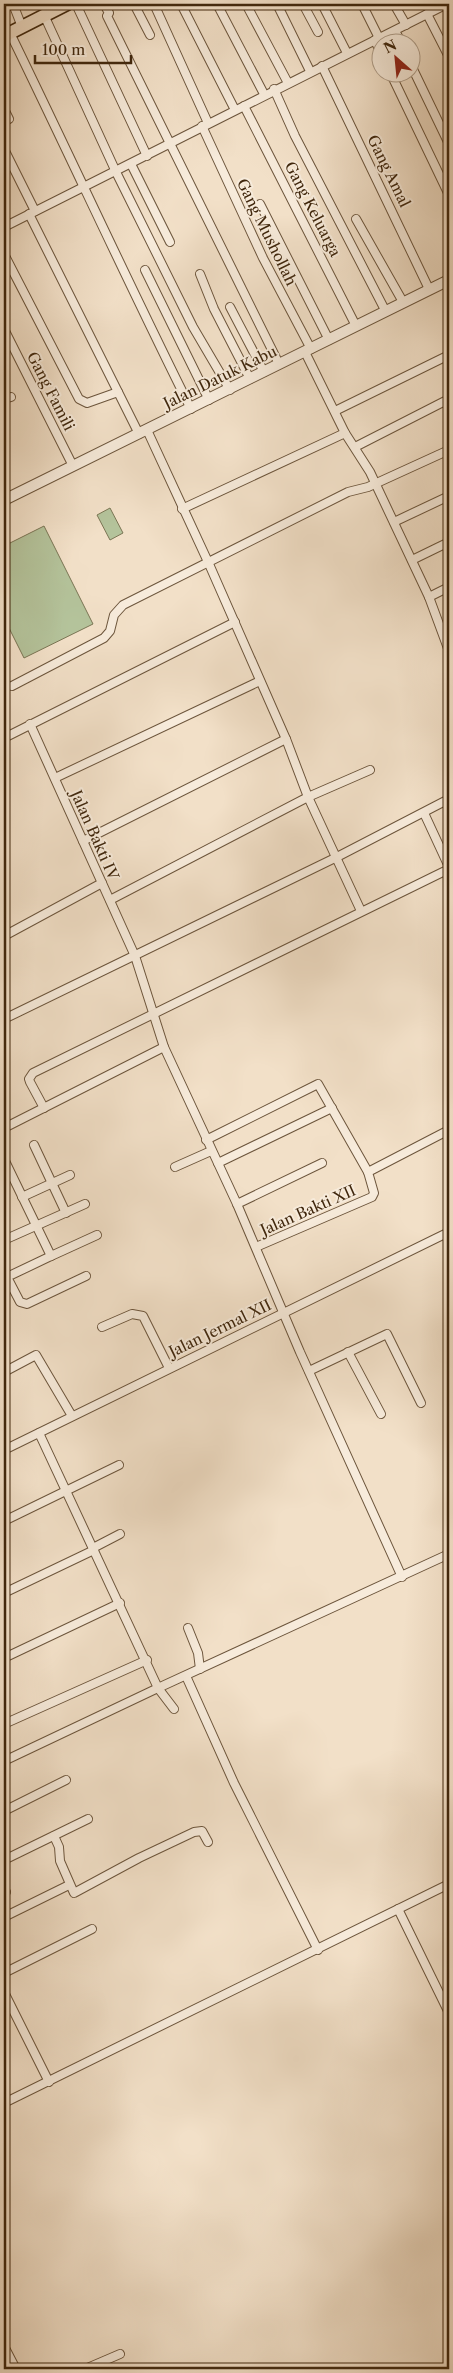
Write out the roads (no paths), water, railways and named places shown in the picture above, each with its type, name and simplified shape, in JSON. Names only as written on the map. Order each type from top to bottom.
[{"type":"main road","points":[[12,32],[50,10],[67,4]]},
{"type":"street","points":[[14,4],[12,32],[85,186],[110,247],[191,409]]},
{"type":"street","points":[[76,4],[146,156]]},
{"type":"street","points":[[104,4],[109,13],[107,16],[168,143],[279,364]]},
{"type":"street","points":[[134,4],[150,35]]},
{"type":"street","name":"Gang Mushollah","points":[[154,4],[263,258],[345,433],[375,483],[412,560],[429,597],[449,651]]},
{"type":"street","points":[[180,4],[235,110]]},
{"type":"street","points":[[217,4],[264,94]]},
{"type":"street","points":[[246,4],[288,83]]},
{"type":"street","points":[[277,4],[310,71]]},
{"type":"street","points":[[303,4],[318,32]]},
{"type":"street","points":[[322,4],[347,53]]},
{"type":"street","points":[[362,4],[374,32]]},
{"type":"street","points":[[394,4],[406,25]]},
{"type":"street","points":[[391,32],[447,4]]},
{"type":"street","points":[[50,10],[116,172],[193,327],[230,390]]},
{"type":"street","points":[[427,14],[449,57]]},
{"type":"street","points":[[4,226],[116,172],[205,124],[370,42]]},
{"type":"street","name":"Gang Amal","points":[[322,66],[429,289]]},
{"type":"street","points":[[395,82],[449,195]]},
{"type":"street","points":[[419,82],[449,144]]},
{"type":"street","points":[[274,89],[295,136],[385,310]]},
{"type":"street","name":"Gang Keluarga","points":[[244,106],[356,326]]},
{"type":"street","points":[[4,109],[9,119]]},
{"type":"street","points":[[4,149],[118,392],[166,468],[182,509],[209,564],[286,739],[308,797],[361,911]]},
{"type":"street","points":[[131,164],[170,242]]},
{"type":"street","points":[[260,204],[329,340]]},
{"type":"street","points":[[356,219],[403,302]]},
{"type":"street","points":[[4,254],[79,400],[86,404],[118,392]]},
{"type":"street","points":[[145,270],[209,400]]},
{"type":"street","points":[[200,274],[214,309],[250,379]]},
{"type":"street","name":"Jalan Datuk Kabu","points":[[4,500],[230,390],[279,364],[308,355],[329,340],[385,310],[449,280]]},
{"type":"street","points":[[230,307],[264,372]]},
{"type":"street","name":"Gang Famili","points":[[4,329],[73,466]]},
{"type":"street","points":[[335,411],[449,355]]},
{"type":"street","points":[[355,448],[449,400]]},
{"type":"street","points":[[182,509],[345,433]]},
{"type":"street","points":[[12,686],[104,638],[110,631],[114,615],[123,606],[348,492],[365,488],[449,450]]},
{"type":"street","points":[[394,522],[449,496]]},
{"type":"street","points":[[412,560],[449,542]]},
{"type":"street","points":[[429,597],[449,587]]},
{"type":"street","points":[[4,738],[235,622]]},
{"type":"street","points":[[55,778],[260,681]]},
{"type":"street","name":"Jalan Bakti IV","points":[[30,724],[135,956],[164,1046],[211,1152],[237,1204],[309,1371],[402,1577]]},
{"type":"street","points":[[83,841],[286,739]]},
{"type":"street","points":[[110,900],[308,797],[370,770]]},
{"type":"street","points":[[4,1019],[335,858],[449,799]]},
{"type":"street","points":[[44,1108],[29,1079],[33,1073],[449,868],[424,813]]},
{"type":"street","points":[[4,936],[102,883]]},
{"type":"street","points":[[4,1128],[164,1046]]},
{"type":"street","points":[[206,1140],[314,1084],[318,1084],[368,1172]]},
{"type":"street","points":[[218,1163],[332,1108]]},
{"type":"street","name":"Jalan Bakti XII","points":[[256,1247],[372,1196],[374,1185],[368,1172],[449,1130]]},
{"type":"street","points":[[34,1145],[66,1213]]},
{"type":"street","points":[[174,1167],[211,1152]]},
{"type":"street","points":[[4,1159],[51,1256]]},
{"type":"street","points":[[237,1204],[322,1162]]},
{"type":"street","points":[[22,1197],[70,1175]]},
{"type":"street","points":[[4,1240],[86,1204]]},
{"type":"street","name":"Jalan Jermal XII","points":[[4,1450],[449,1232]]},
{"type":"street","points":[[86,1276],[27,1304],[22,1304],[7,1277],[97,1235]]},
{"type":"street","points":[[102,1326],[132,1314],[142,1316],[170,1368]]},
{"type":"street","points":[[309,1371],[383,1334],[389,1334],[421,1403]]},
{"type":"street","points":[[348,1352],[381,1414]]},
{"type":"street","points":[[4,1372],[34,1355],[38,1356],[72,1416]]},
{"type":"street","points":[[39,1433],[147,1660],[158,1688],[174,1709]]},
{"type":"street","points":[[4,1521],[119,1465]]},
{"type":"street","points":[[4,1593],[94,1549],[120,1534]]},
{"type":"street","points":[[4,1761],[449,1554]]},
{"type":"street","points":[[4,1658],[120,1603]]},
{"type":"street","points":[[188,1628],[198,1653],[200,1669]]},
{"type":"street","points":[[4,1724],[147,1660]]},
{"type":"street","points":[[186,1676],[234,1783],[318,1950]]},
{"type":"street","points":[[4,1810],[66,1780]]},
{"type":"street","points":[[4,1860],[88,1819]]},
{"type":"street","points":[[54,1836],[69,1885],[74,1894],[139,1858],[198,1831],[204,1833],[208,1842]]},
{"type":"street","points":[[4,2104],[449,1884]]},
{"type":"street","points":[[4,1917],[69,1885]]},
{"type":"street","points":[[398,1910],[449,2013]]},
{"type":"street","points":[[4,1973],[92,1929]]},
{"type":"street","points":[[4,1992],[49,2082]]},
{"type":"street","points":[[4,2346],[16,2369]]},
{"type":"street","points":[[85,2369],[120,2354]]}]
